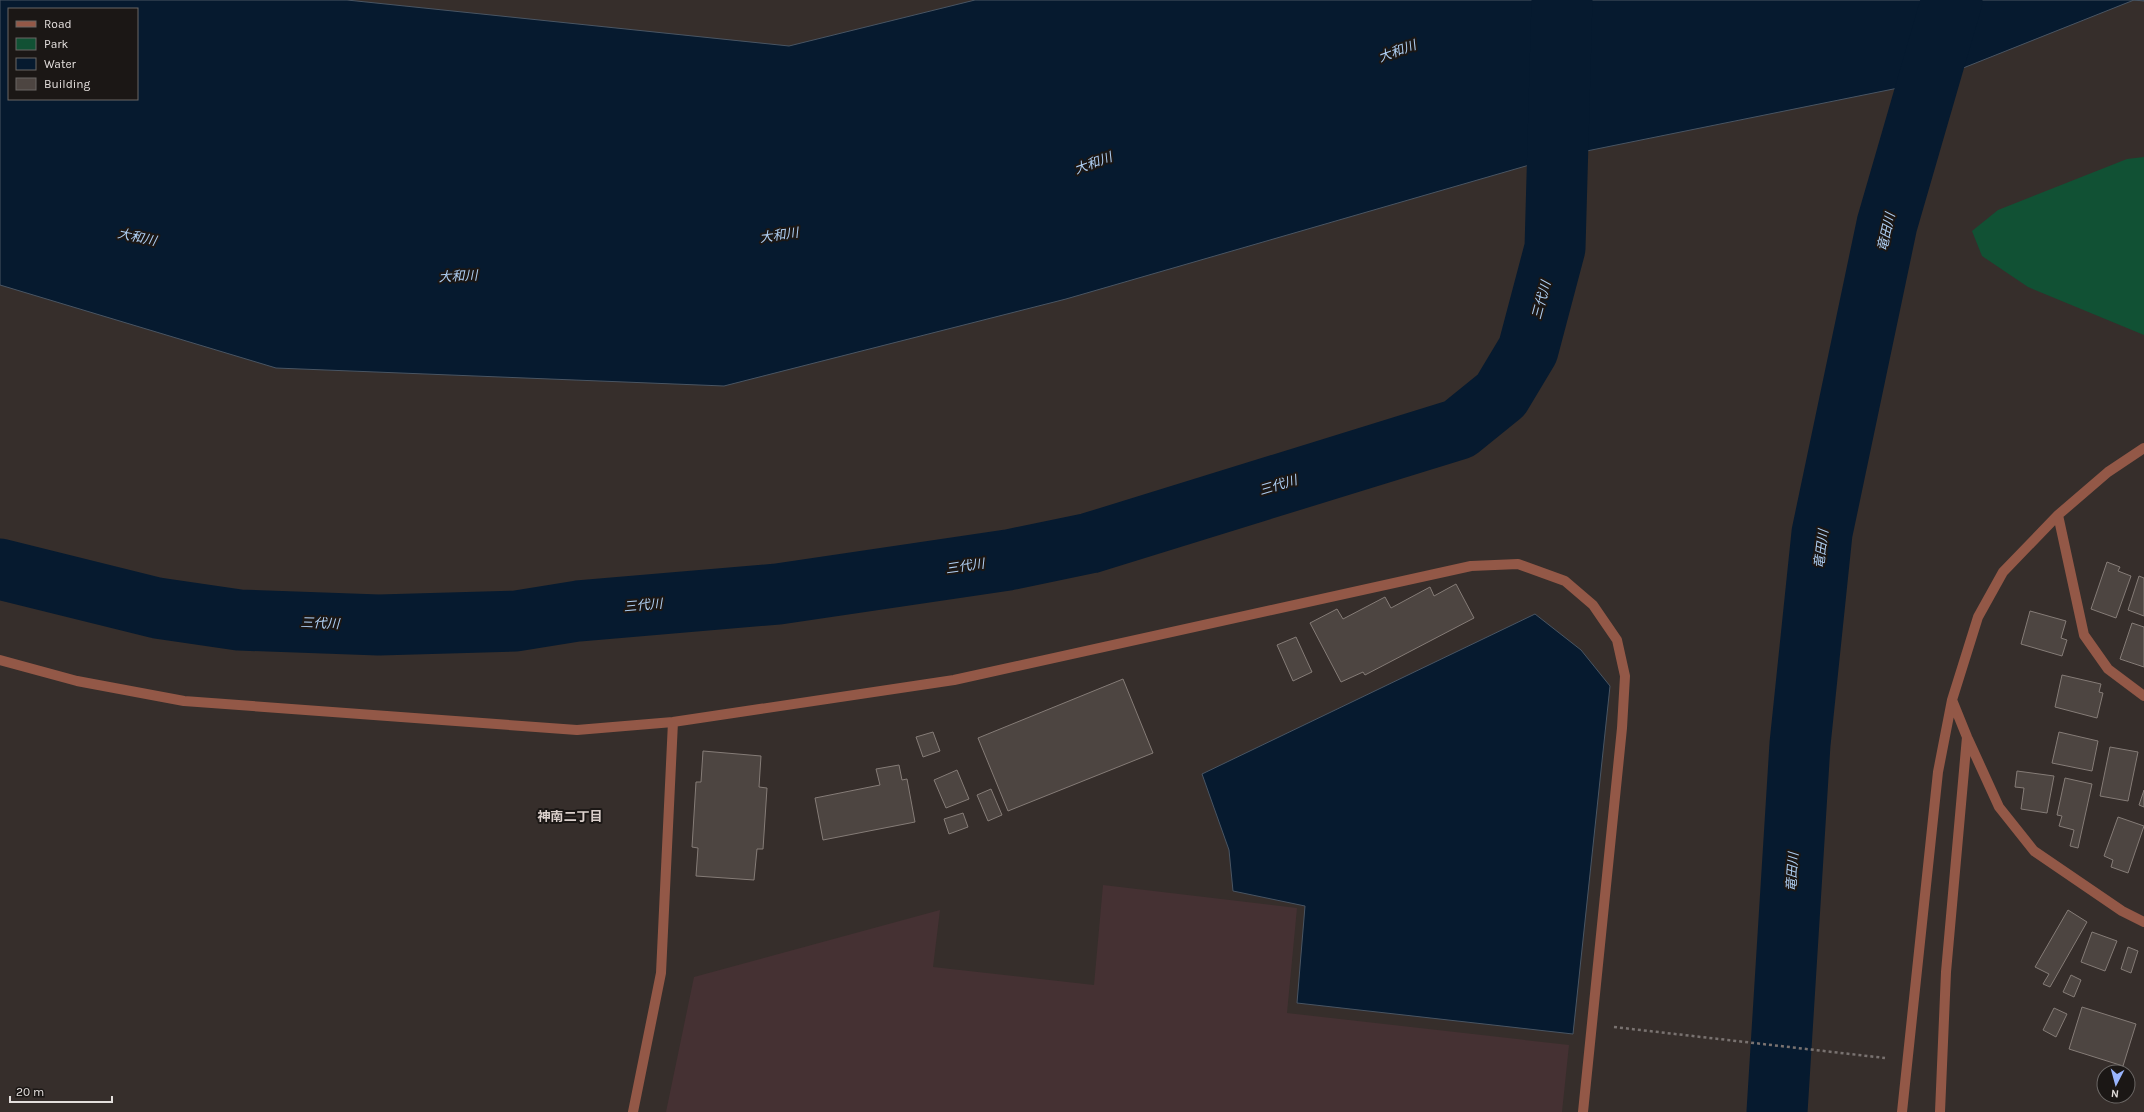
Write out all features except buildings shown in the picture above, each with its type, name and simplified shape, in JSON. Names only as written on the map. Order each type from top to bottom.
[{"type":"street","points":[[1902,1112],[1906,1061],[1938,772],[1952,700],[1962,664],[1982,610],[2003,572],[2058,515],[2108,472],[2144,448]]},
{"type":"street","points":[[2058,515],[2084,635],[2108,669],[2144,696]]},
{"type":"street","points":[[0,660],[77,681],[184,701],[577,730],[673,722],[954,680],[1471,566],[1518,564],[1565,581],[1593,604],[1617,640],[1625,676],[1622,728],[1583,1112]]},
{"type":"street","points":[[1952,700],[1999,807],[2034,852],[2122,911],[2144,922]]},
{"type":"street","points":[[633,1112],[661,973],[673,722]]},
{"type":"street","points":[[1940,1112],[1946,972],[1967,737]]},
{"type":"path","points":[[1592,1024],[1906,1061]]},
{"type":"shaded area","points":[[1103,885],[1297,908],[1287,1013],[1569,1045],[1562,1112],[666,1112],[694,977],[940,910],[933,967],[1094,985]]},
{"type":"green space","points":[[2144,157],[2144,335],[2028,287],[1982,256],[1972,231],[1998,210],[2127,159]]},
{"type":"water","name":"大和川","points":[[0,0],[347,0],[789,46],[975,0],[2134,0],[1928,82],[1557,157],[1066,299],[724,386],[276,368],[0,285]]},
{"type":"water","points":[[1535,614],[1581,650],[1610,686],[1573,1034],[1297,1003],[1305,906],[1233,891],[1229,850],[1202,774]]},
{"type":"waterway","name":"三代川","points":[[0,569],[157,608],[239,620],[379,625],[516,621],[578,611],[778,594],[1008,560],[1090,543],[1459,429],[1501,395],[1528,350],[1555,248],[1562,0]]},
{"type":"waterway","name":"竜田川","points":[[1777,1112],[1800,744],[1822,533],[1887,224],[1952,0]]},
{"type":"district","name":"神南二丁目","points":[[570,816]]}]
